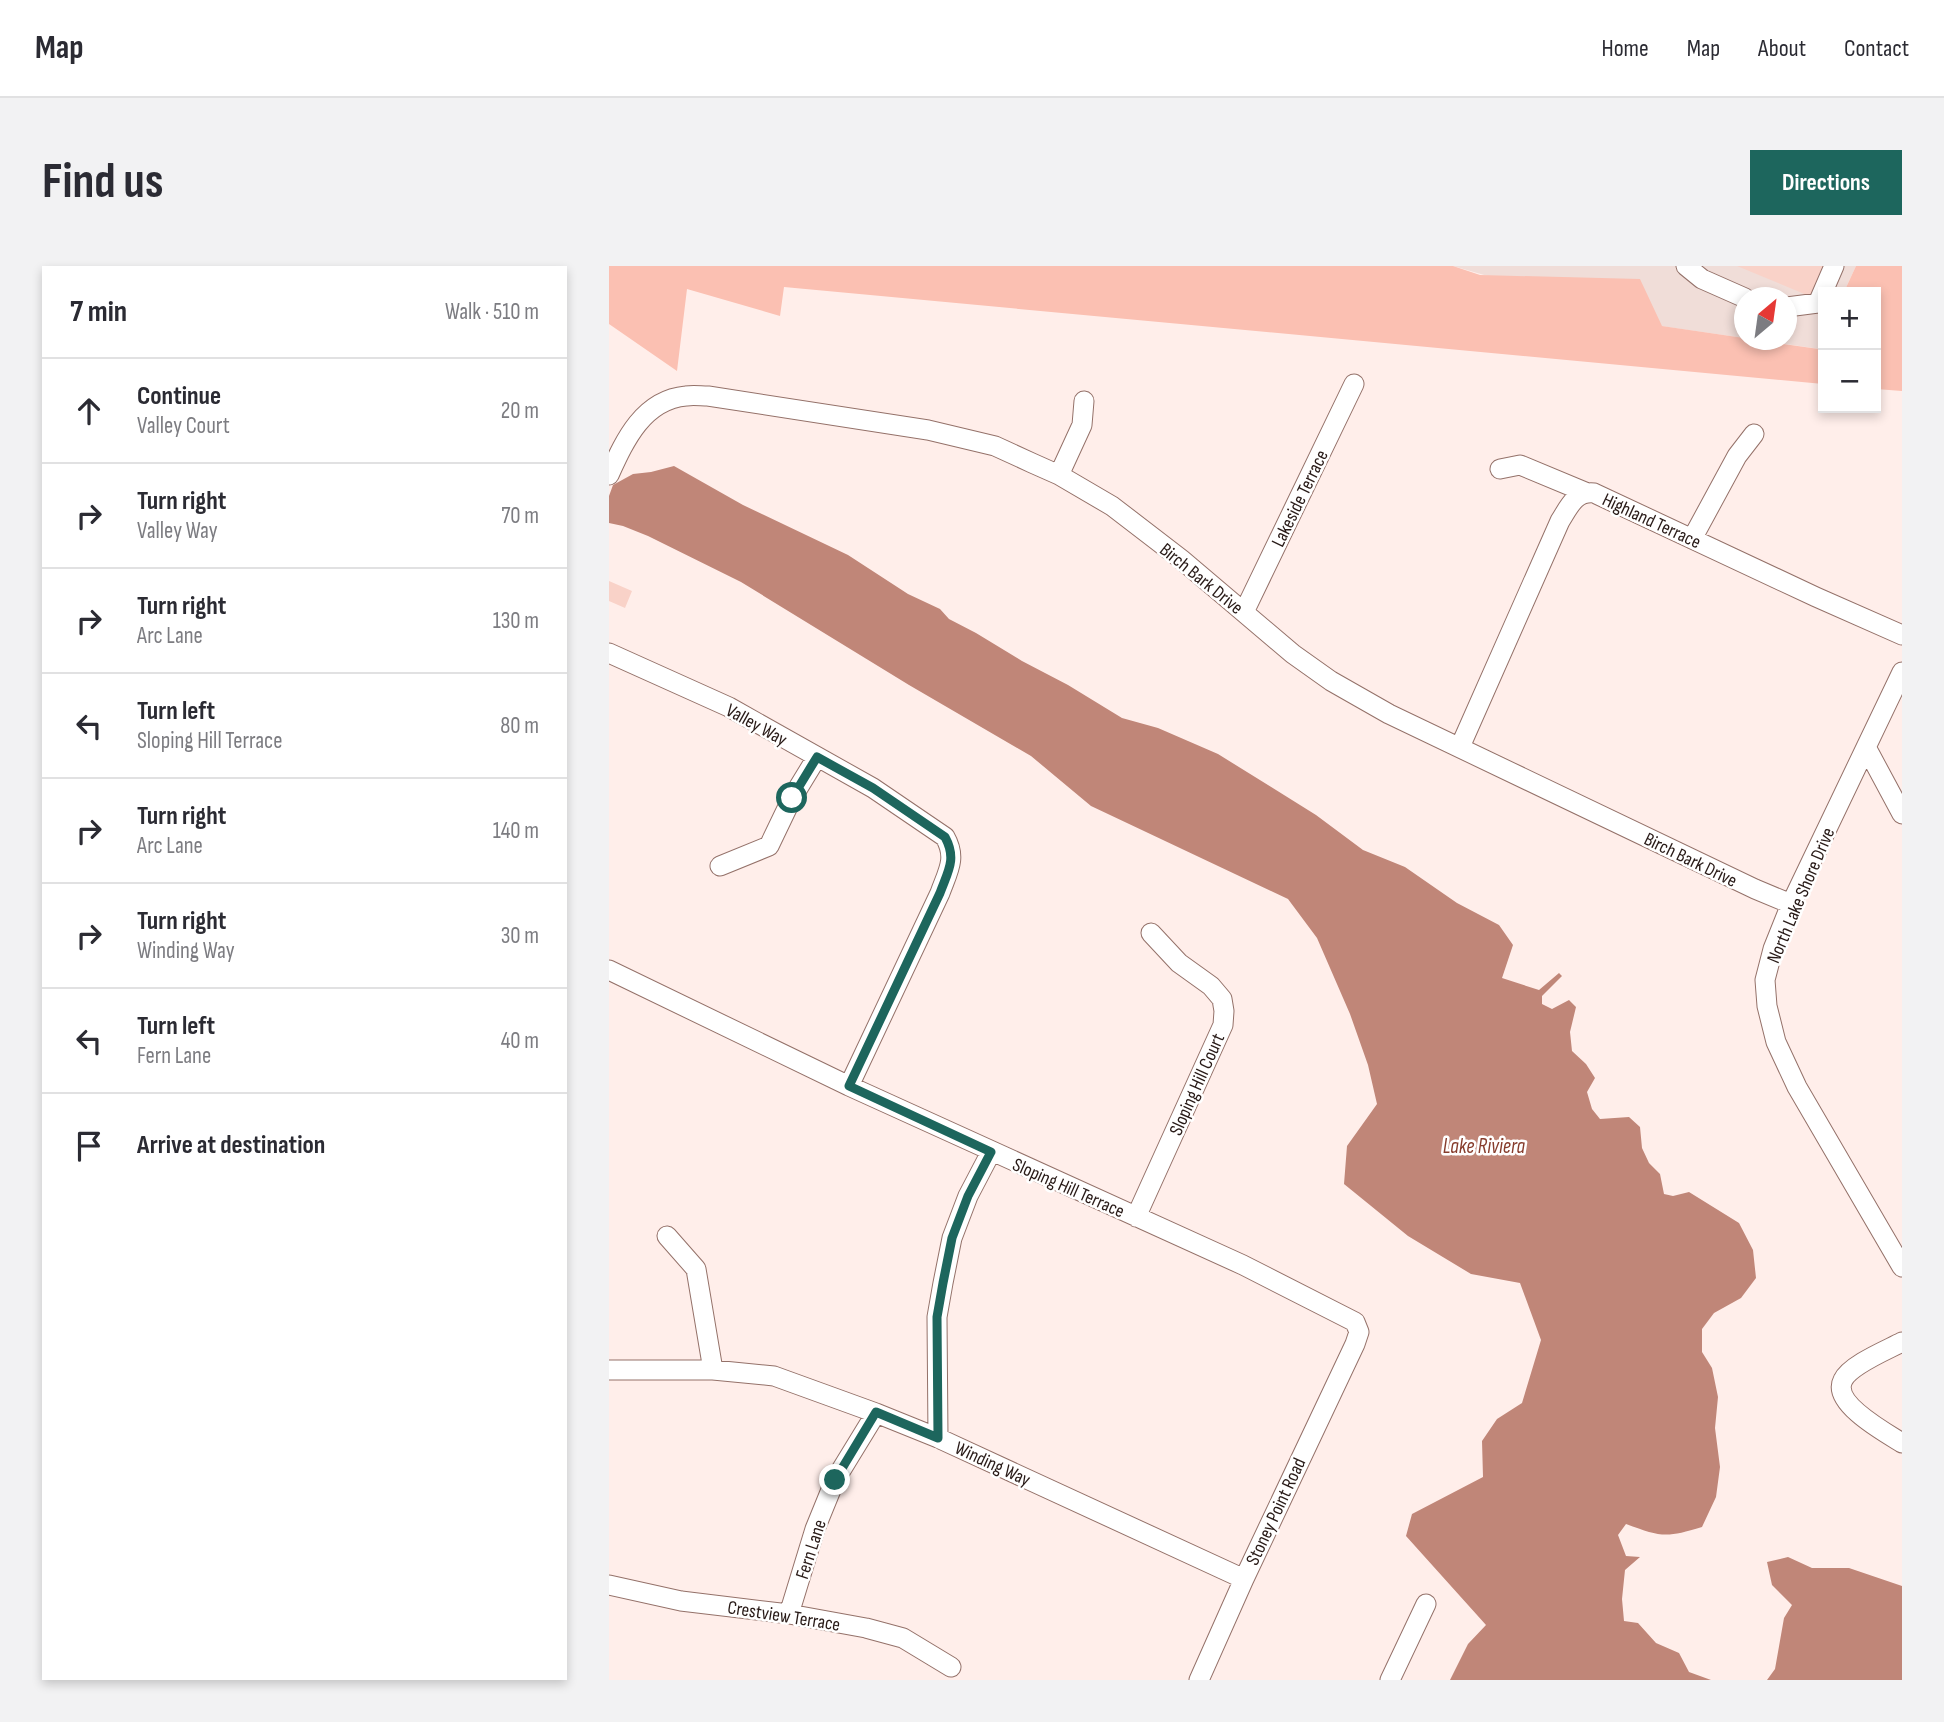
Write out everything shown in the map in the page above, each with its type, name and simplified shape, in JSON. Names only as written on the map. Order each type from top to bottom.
[{"type":"street","points":[[1686,266],[1705,272],[1734,291]]},
{"type":"street","points":[[1797,306],[1818,303],[1833,266]]},
{"type":"street","name":"Lakeside Terrace","points":[[1244,612],[1354,384]]},
{"type":"street","name":"Birch Bark Drive","points":[[609,475],[638,421],[654,407],[684,396],[708,396],[928,430],[995,446],[1059,475],[1112,506],[1181,559],[1293,653],[1331,681],[1389,715],[1791,904]]},
{"type":"street","points":[[1059,475],[1082,425],[1084,401]]},
{"type":"street","points":[[1692,539],[1737,456],[1754,434]]},
{"type":"street","points":[[1500,470],[1520,465],[1585,492]]},
{"type":"street","name":"Highland Terrace","points":[[1460,747],[1560,521],[1578,496],[1585,492],[1594,493],[1902,635]]},
{"type":"street","name":"Valley Way","points":[[609,653],[729,708],[873,788],[945,837],[952,849],[951,864],[940,893],[849,1086]]},
{"type":"street","name":"North Lake Shore Drive","points":[[1902,672],[1791,904],[1773,949],[1765,980],[1767,1006],[1776,1042],[1797,1087],[1902,1267]]},
{"type":"street","points":[[1865,747],[1902,814]]},
{"type":"street","points":[[720,866],[769,846],[792,798],[817,757]]},
{"type":"street","name":"Sloping Hill Court","points":[[1136,1217],[1223,1025],[1224,1011],[1223,999],[1211,986],[1179,963],[1151,933]]},
{"type":"street","name":"Sloping Hill Terrace","points":[[609,970],[849,1086],[1243,1265],[1355,1322],[1359,1332],[1355,1344]]},
{"type":"street","points":[[938,1438],[937,1317],[943,1283],[952,1238],[968,1196],[991,1152]]},
{"type":"street","points":[[667,1236],[696,1269],[713,1370]]},
{"type":"street","points":[[1902,1342],[1857,1366],[1841,1382],[1841,1390],[1854,1410],[1902,1443]]},
{"type":"street","name":"Stoney Point Road","points":[[1199,1680],[1355,1344]]},
{"type":"street","name":"Winding Way","points":[[609,1370],[713,1370],[774,1376],[876,1412],[938,1438],[1244,1579]]},
{"type":"street","name":"Fern Lane","points":[[789,1614],[815,1529],[835,1480],[876,1412]]},
{"type":"street","name":"Crestview Terrace","points":[[609,1585],[681,1601],[789,1614],[866,1628],[903,1638],[951,1667]]},
{"type":"street","points":[[1390,1680],[1426,1604]]},
{"type":"shaded area","points":[[609,266],[1453,266],[1480,275],[1640,279],[1662,326],[1734,337],[1734,350],[1797,350],[1797,346],[1818,349],[1818,384],[784,287],[780,316],[687,289],[677,371],[609,324]]},
{"type":"shaded area","points":[[1453,266],[1856,266],[1846,287],[1818,287],[1818,349],[1797,346],[1797,287],[1734,287],[1734,337],[1661,326]]},
{"type":"shaded area","points":[[1856,266],[1902,266],[1902,391],[1881,389],[1881,287],[1846,287]]},
{"type":"water","name":"Lake Riviera","points":[[674,466],[743,505],[848,555],[908,594],[940,609],[949,619],[1122,718],[1158,728],[1218,754],[1316,815],[1363,850],[1405,867],[1457,903],[1499,925],[1513,945],[1502,978],[1539,990],[1559,973],[1562,976],[1542,996],[1542,1004],[1552,1009],[1569,1000],[1576,1007],[1570,1032],[1572,1051],[1586,1064],[1595,1078],[1587,1092],[1592,1109],[1600,1119],[1629,1117],[1640,1127],[1642,1148],[1649,1163],[1660,1174],[1664,1194],[1673,1196],[1689,1192],[1739,1223],[1753,1250],[1756,1278],[1741,1298],[1714,1313],[1702,1329],[1702,1352],[1712,1368],[1718,1397],[1715,1428],[1720,1467],[1716,1497],[1702,1527],[1664,1534],[1648,1532],[1626,1524],[1618,1535],[1626,1556],[1640,1557],[1625,1570],[1622,1599],[1624,1621],[1638,1623],[1656,1643],[1679,1653],[1689,1672],[1711,1680],[1450,1680],[1468,1644],[1486,1625],[1406,1536],[1412,1514],[1483,1477],[1482,1441],[1497,1419],[1522,1403],[1541,1340],[1520,1283],[1471,1274],[1408,1236],[1344,1184],[1347,1146],[1377,1104],[1368,1065],[1350,1014],[1317,938],[1288,899],[1091,806],[1031,756],[741,582],[648,536],[609,523],[609,496],[613,485],[633,474]]},
{"type":"water","points":[[1788,1557],[1812,1568],[1849,1568],[1902,1586],[1902,1680],[1767,1680],[1775,1669],[1784,1618],[1792,1605],[1772,1585],[1767,1562]]},
{"type":"building","points":[[1737,266],[1828,266],[1814,298],[1797,291],[1797,287],[1788,287]]},
{"type":"building","points":[[609,581],[632,591],[625,608],[609,601]]},
{"type":"route","points":[[792,798],[817,757],[873,788],[945,837],[952,849],[951,864],[940,893],[849,1086],[991,1152],[968,1196],[952,1238],[943,1283],[937,1317],[938,1438],[876,1412],[835,1480]]}]
